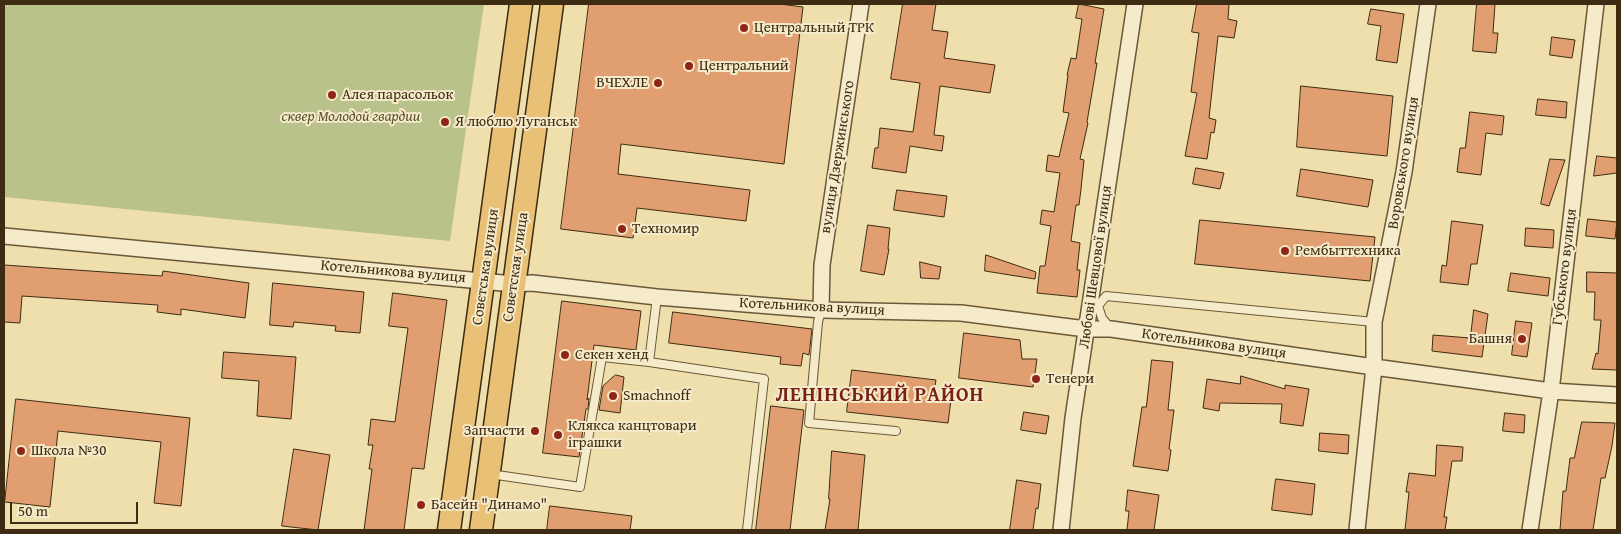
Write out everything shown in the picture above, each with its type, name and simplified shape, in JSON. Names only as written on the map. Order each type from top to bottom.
[{"type":"main road","name":"Совєтська вулиця","points":[[449,530],[521,4]]},
{"type":"main road","name":"Советская улица","points":[[481,530],[552,4]]},
{"type":"street","name":"вулиця Дзержинського","points":[[821,310],[822,265],[861,4]]},
{"type":"street","name":"Любові Шевцової вулиця","points":[[1061,530],[1073,418],[1135,4]]},
{"type":"street","name":"Воровського вулиця","points":[[1357,530],[1374,367],[1374,322],[1404,172],[1428,4]]},
{"type":"street","name":"Губського вулиця","points":[[1530,530],[1551,391],[1596,4]]},
{"type":"street","name":"Котельникова вулиця","points":[[4,236],[513,284],[532,283],[657,297],[821,310],[961,313],[1086,329],[1111,329],[1551,391],[1617,395]]},
{"type":"lane","points":[[1111,329],[1102,318],[1098,306],[1106,296],[1374,322]]},
{"type":"lane","points":[[649,362],[657,297]]},
{"type":"lane","points":[[821,310],[818,322],[809,423],[896,431]]},
{"type":"lane","points":[[488,474],[580,487],[602,358],[649,362],[764,379],[747,530]]},
{"type":"green space","name":"сквер Молодой гвардии","points":[[4,4],[484,4],[450,241],[4,197]]},
{"type":"building","name":"Центральний","points":[[589,4],[780,4],[803,7],[784,164],[621,144],[618,174],[750,190],[746,221],[637,208],[633,238],[561,229]]},
{"type":"building","points":[[903,4],[936,4],[932,30],[948,32],[944,58],[995,65],[990,93],[940,86],[934,135],[944,136],[942,151],[910,146],[906,173],[872,168],[875,148],[878,148],[880,128],[913,132],[920,83],[891,79]]},
{"type":"building","points":[[1079,4],[1104,9],[1088,123],[1080,159],[1084,160],[1079,205],[1076,205],[1071,241],[1080,243],[1077,297],[1037,293],[1040,266],[1045,266],[1051,226],[1040,224],[1042,210],[1054,212],[1060,173],[1046,171],[1048,155],[1059,157],[1069,113],[1063,112],[1067,75],[1071,58],[1076,59],[1082,19],[1076,18]]},
{"type":"building","points":[[1197,4],[1229,4],[1228,19],[1237,21],[1234,38],[1218,36],[1209,118],[1216,120],[1214,133],[1211,132],[1207,159],[1185,156],[1197,93],[1191,92],[1199,33],[1192,32]]},
{"type":"building","points":[[1477,4],[1495,4],[1493,33],[1498,33],[1496,53],[1473,51]]},
{"type":"building","points":[[1371,9],[1404,14],[1397,63],[1376,60],[1381,26],[1368,24]]},
{"type":"building","points":[[1552,37],[1575,40],[1572,58],[1550,55]]},
{"type":"building","points":[[1301,86],[1393,96],[1387,156],[1297,147]]},
{"type":"building","points":[[1538,99],[1567,102],[1566,118],[1536,115]]},
{"type":"building","points":[[1470,112],[1504,116],[1502,135],[1486,133],[1481,175],[1457,172],[1460,148],[1465,148]]},
{"type":"building","points":[[1597,156],[1617,158],[1617,173],[1594,176]]},
{"type":"building","points":[[1550,159],[1565,160],[1549,206],[1541,204]]},
{"type":"building","points":[[1196,168],[1224,173],[1220,189],[1193,184]]},
{"type":"building","points":[[1301,169],[1373,180],[1368,207],[1297,196]]},
{"type":"building","points":[[897,190],[947,196],[944,217],[894,210]]},
{"type":"building","points":[[1588,219],[1617,222],[1615,239],[1586,236]]},
{"type":"building","name":"Рембыттехника","points":[[1200,220],[1375,237],[1370,281],[1195,264]]},
{"type":"building","points":[[1452,221],[1483,225],[1477,264],[1471,264],[1468,285],[1440,282],[1442,265],[1446,266]]},
{"type":"building","points":[[868,225],[890,228],[889,249],[884,275],[861,271]]},
{"type":"building","points":[[1526,228],[1554,230],[1553,248],[1525,246]]},
{"type":"building","points":[[986,255],[1036,272],[1035,279],[985,271]]},
{"type":"building","points":[[920,262],[941,267],[939,279],[921,278]]},
{"type":"building","points":[[4,265],[162,276],[163,271],[249,283],[245,318],[181,309],[181,315],[157,312],[158,305],[22,296],[20,323],[4,322]]},
{"type":"building","points":[[1587,272],[1617,273],[1617,370],[1592,369],[1596,353],[1598,354],[1601,320],[1594,320],[1595,292],[1587,292]]},
{"type":"building","points":[[1511,273],[1550,278],[1548,296],[1508,291]]},
{"type":"building","points":[[273,283],[364,292],[360,333],[335,331],[336,326],[294,322],[293,327],[270,325]]},
{"type":"building","points":[[393,293],[447,300],[424,469],[412,468],[404,530],[364,530],[372,469],[369,469],[373,445],[368,445],[371,419],[395,422],[408,328],[389,326]]},
{"type":"building","points":[[562,301],[641,311],[636,350],[594,345],[587,400],[589,398],[588,409],[586,409],[579,457],[543,453]]},
{"type":"building","points":[[1474,310],[1488,314],[1482,357],[1432,351],[1433,335],[1470,338]]},
{"type":"building","points":[[673,312],[812,329],[809,355],[803,353],[801,366],[780,364],[781,357],[669,343]]},
{"type":"building","name":"Башня","points":[[1516,321],[1532,323],[1527,357],[1512,355]]},
{"type":"building","points":[[964,333],[1020,340],[1022,359],[1037,359],[1033,387],[959,378]]},
{"type":"building","points":[[224,352],[296,357],[291,419],[257,416],[259,381],[222,378]]},
{"type":"building","points":[[1152,360],[1173,362],[1168,410],[1174,410],[1168,471],[1133,466],[1142,407],[1146,407]]},
{"type":"building","points":[[852,370],[936,380],[933,397],[951,400],[948,423],[847,412]]},
{"type":"building","name":"Smachnoff","points":[[616,375],[624,377],[620,413],[599,410],[603,386]]},
{"type":"building","points":[[1241,376],[1285,389],[1285,385],[1309,389],[1303,426],[1280,423],[1282,404],[1220,403],[1219,411],[1203,408],[1207,379],[1240,384]]},
{"type":"building","points":[[16,399],[190,418],[181,506],[154,503],[161,442],[58,431],[50,507],[5,502]]},
{"type":"building","points":[[771,406],[804,410],[790,530],[756,530]]},
{"type":"building","points":[[1024,412],[1049,416],[1046,434],[1021,430]]},
{"type":"building","points":[[1505,413],[1525,415],[1524,433],[1503,431]]},
{"type":"building","points":[[1582,422],[1615,423],[1612,446],[1605,478],[1601,478],[1593,530],[1560,530],[1563,491],[1566,491],[1570,458],[1574,458]]},
{"type":"building","points":[[1320,433],[1349,435],[1348,454],[1319,451]]},
{"type":"building","points":[[1437,445],[1463,447],[1462,461],[1452,461],[1444,517],[1447,517],[1445,530],[1405,530],[1409,492],[1406,492],[1409,473],[1435,476]]},
{"type":"building","points":[[294,449],[330,455],[318,530],[282,526]]},
{"type":"building","points":[[832,451],[865,455],[858,530],[825,530],[830,499]]},
{"type":"building","points":[[1276,479],[1315,484],[1312,515],[1272,510]]},
{"type":"building","points":[[1017,480],[1041,484],[1033,530],[1010,530]]},
{"type":"building","points":[[1128,490],[1159,495],[1154,530],[1127,530],[1129,511],[1126,511]]},
{"type":"building","points":[[550,506],[632,516],[630,530],[547,530]]},
{"type":"place","name":"Центральный ТРК","points":[[744,28]]},
{"type":"place","name":"Центральний","points":[[689,66]]},
{"type":"place","name":"ВЧЕХЛЕ","points":[[658,83]]},
{"type":"place","name":"Алея парасольок","points":[[332,95]]},
{"type":"place","name":"Я люблю Луганськ","points":[[445,122]]},
{"type":"place","name":"Техномир","points":[[622,229]]},
{"type":"place","name":"Рембыттехника","points":[[1285,251]]},
{"type":"place","name":"Башня","points":[[1522,339]]},
{"type":"place","name":"Секен хенд","points":[[565,355]]},
{"type":"place","name":"Тенери","points":[[1036,379]]},
{"type":"place","name":"Smachnoff","points":[[613,396]]},
{"type":"place","name":"Запчасти","points":[[535,431]]},
{"type":"place","name":"Клякса канцтовари іграшки","points":[[558,435]]},
{"type":"place","name":"Школа №30","points":[[21,451]]},
{"type":"place","name":"Басейн \"Динамо\"","points":[[421,505]]},
{"type":"district","name":"ЛЕНІНСЬКИЙ РАЙОН","points":[[880,396]]}]
